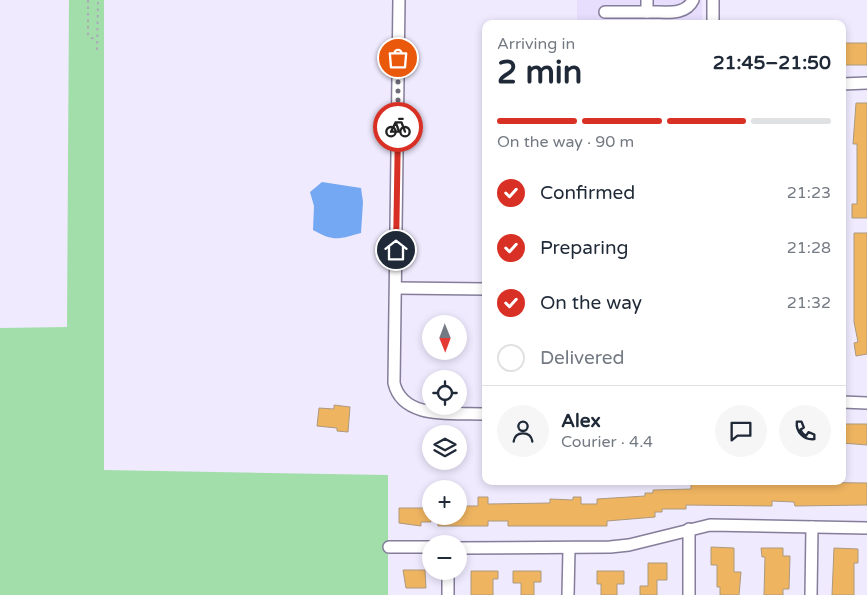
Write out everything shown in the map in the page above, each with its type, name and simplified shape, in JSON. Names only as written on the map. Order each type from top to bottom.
[{"type":"street","points":[[399,0],[394,383],[396,393],[411,408],[425,411],[482,414]]},
{"type":"street","points":[[605,12],[647,6],[684,11],[690,7],[693,0]]},
{"type":"street","points":[[712,20],[713,0]]},
{"type":"street","points":[[846,84],[867,84]]},
{"type":"street","points":[[396,288],[482,290]]},
{"type":"street","points":[[846,402],[867,403]]},
{"type":"street","points":[[467,548],[569,549],[629,545],[710,525],[867,528]]},
{"type":"street","points":[[811,595],[812,527]]},
{"type":"street","points":[[689,529],[689,595]]},
{"type":"street","points":[[389,547],[422,547]]},
{"type":"street","points":[[568,595],[569,549]]},
{"type":"street","points":[[448,580],[448,595]]},
{"type":"path","points":[[88,0],[88,34],[90,38],[97,39]]},
{"type":"path","points":[[97,50],[98,0]]},
{"type":"shaded area","points":[[577,0],[702,0],[702,20],[577,20]]},
{"type":"green space","points":[[69,0],[104,0],[104,470],[388,475],[388,595],[0,595],[0,328],[67,327]]},
{"type":"water","points":[[322,182],[361,188],[363,202],[361,233],[347,237],[332,238],[313,230],[314,206],[310,192]]},
{"type":"building","points":[[846,43],[867,43],[867,65],[846,65]]},
{"type":"building","points":[[856,103],[867,103],[867,218],[852,218],[852,204],[857,204],[857,144],[853,144]]},
{"type":"building","points":[[854,233],[867,233],[867,354],[856,356],[854,343],[858,342],[854,322]]},
{"type":"building","points":[[334,405],[350,407],[348,432],[337,431],[337,428],[317,426],[319,408],[334,409]]},
{"type":"building","points":[[846,424],[867,424],[867,445],[846,443]]},
{"type":"building","points":[[846,483],[867,483],[867,505],[795,506],[794,502],[772,501],[772,506],[686,505],[686,509],[662,509],[662,512],[655,512],[655,517],[607,521],[607,526],[508,526],[508,521],[488,521],[488,526],[438,526],[467,525],[467,506],[478,506],[478,497],[488,497],[488,504],[550,503],[550,499],[573,500],[573,497],[581,497],[581,504],[597,504],[597,499],[645,496],[645,493],[653,493],[653,490],[691,489],[691,485],[846,485]]},
{"type":"building","points":[[399,508],[422,508],[421,526],[399,523]]},
{"type":"building","points":[[711,547],[734,548],[734,572],[741,572],[739,595],[720,595],[720,587],[717,587],[717,565],[711,565]]},
{"type":"building","points":[[761,548],[783,548],[783,556],[790,556],[789,589],[783,589],[783,595],[764,595],[765,557],[762,557]]},
{"type":"building","points":[[834,548],[858,549],[858,563],[854,563],[854,595],[832,595]]},
{"type":"building","points":[[648,563],[667,563],[667,580],[657,580],[657,595],[640,595],[640,586],[648,586]]},
{"type":"building","points":[[403,570],[422,570],[422,580],[426,580],[426,588],[406,588]]},
{"type":"building","points":[[471,571],[498,571],[498,579],[493,579],[493,595],[471,595]]},
{"type":"building","points":[[513,571],[541,571],[541,582],[534,582],[534,595],[521,595],[521,583],[513,583]]},
{"type":"building","points":[[597,571],[624,571],[624,584],[617,584],[617,595],[601,595],[601,584],[597,584]]},
{"type":"way so far","points":[[398,58],[398,127]]},
{"type":"route","points":[[396,250],[398,127]]}]
